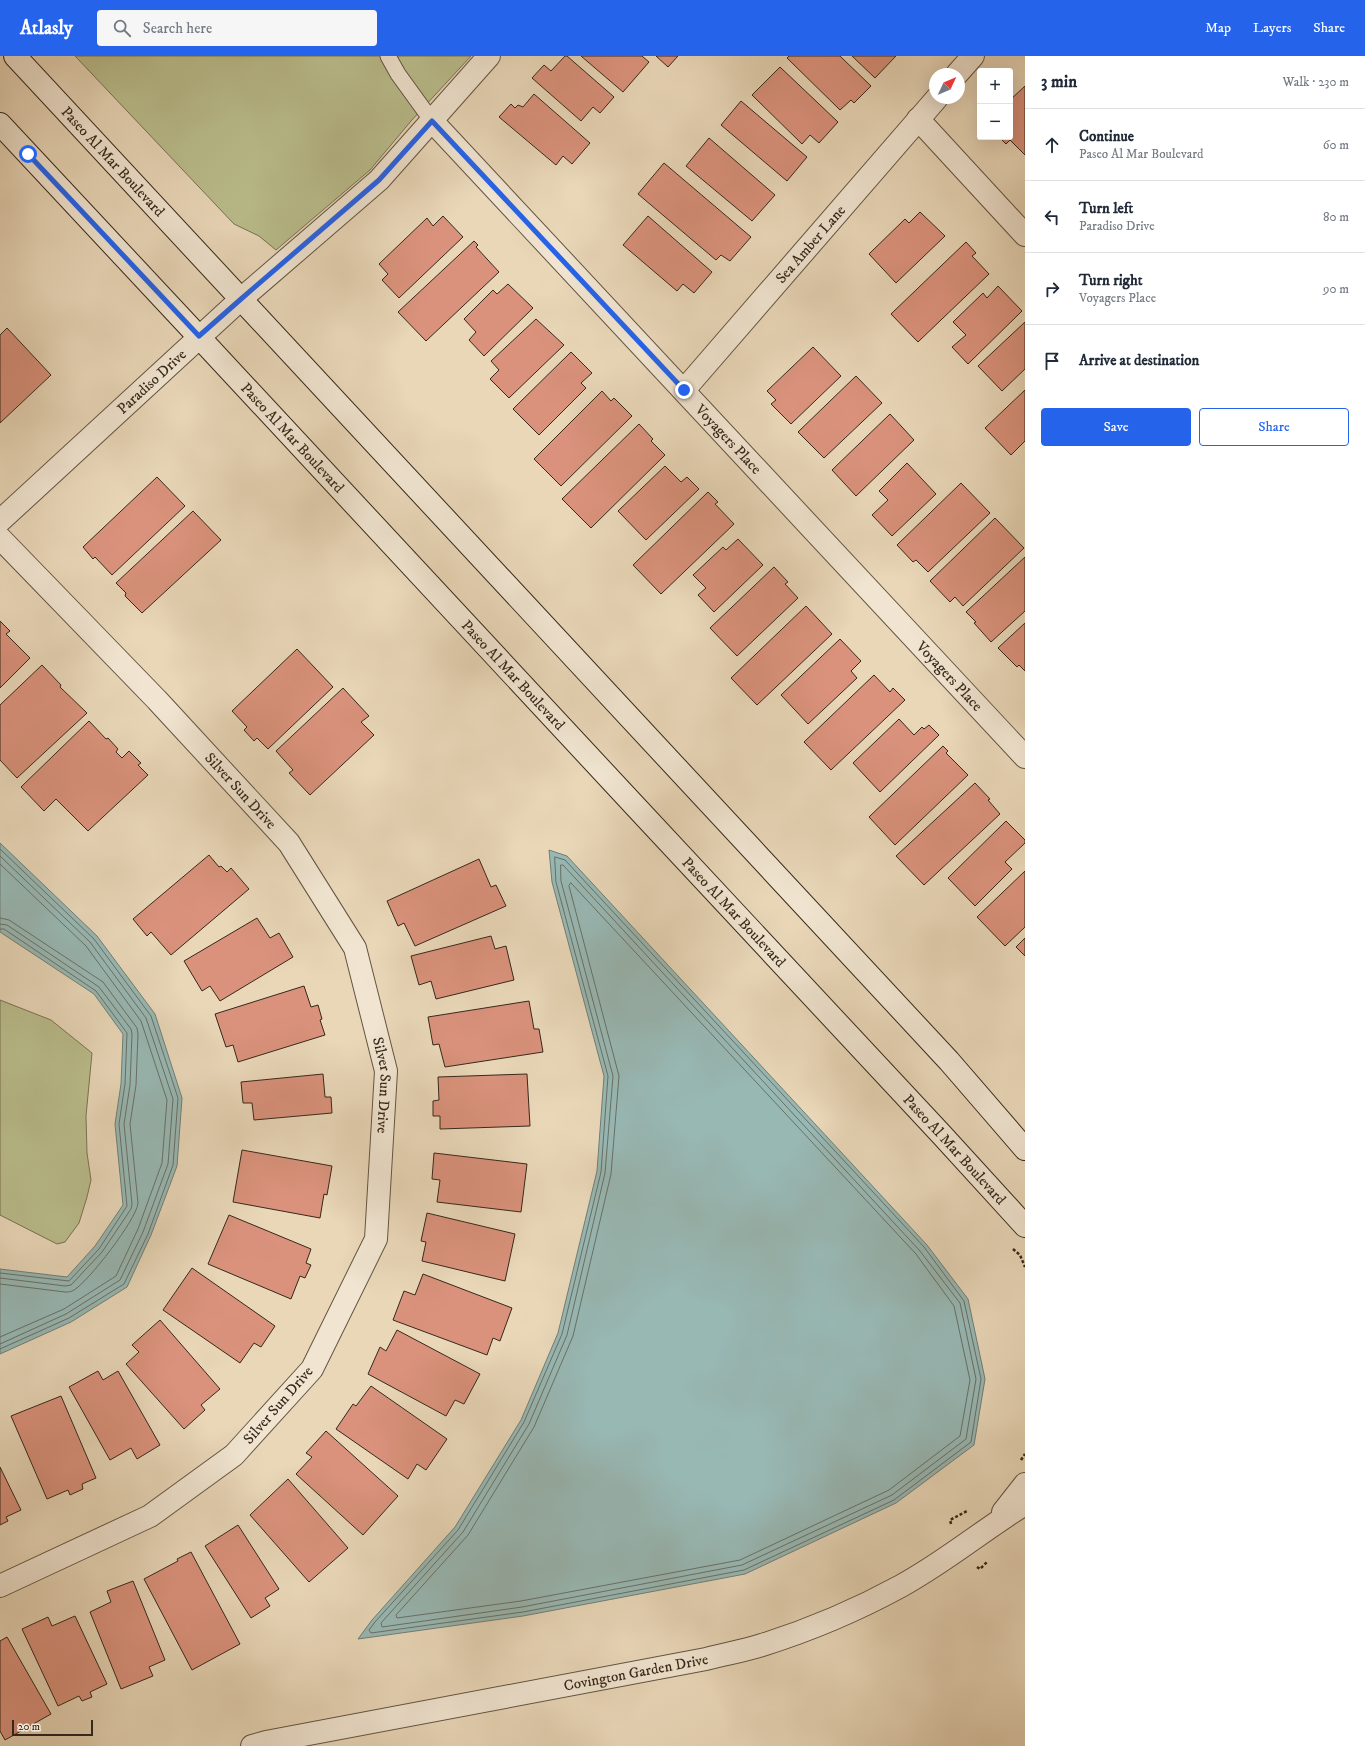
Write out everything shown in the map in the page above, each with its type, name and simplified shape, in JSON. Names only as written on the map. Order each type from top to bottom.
[{"type":"street","name":"Paseo Al Mar Boulevard","points":[[15,56],[943,1055],[1025,1149]]},
{"type":"street","name":"Paradiso Drive","points":[[0,521],[199,336],[379,180],[489,56]]},
{"type":"street","points":[[963,68],[973,56]]},
{"type":"street","name":"Sea Amber Lane","points":[[684,390],[932,104]]},
{"type":"street","points":[[918,119],[1025,235]]},
{"type":"street","name":"Voyagers Place","points":[[432,121],[1025,757]]},
{"type":"street","name":"Paseo Al Mar Boulevard","points":[[0,124],[199,336],[1025,1226]]},
{"type":"street","name":"Silver Sun Drive","points":[[0,538],[158,700],[289,843],[355,948],[386,1071],[376,1239],[312,1369],[234,1456],[150,1516],[0,1586]]},
{"type":"street","name":"Covington Garden Drive","points":[[993,1524],[1025,1484]]},
{"type":"street","name":"Covington Garden Drive","points":[[252,1746],[266,1742],[706,1659],[760,1646],[811,1628],[861,1607],[902,1585],[952,1554],[993,1524],[1025,1504]]},
{"type":"lane","points":[[388,56],[398,74],[432,121]]},
{"type":"green space","points":[[75,56],[471,56],[411,121],[370,170],[276,250],[259,236],[234,224]]},
{"type":"green space","points":[[0,1000],[51,1020],[92,1053],[86,1116],[87,1153],[91,1180],[79,1223],[65,1242],[57,1244],[0,1215]]},
{"type":"water","points":[[0,843],[97,936],[155,1014],[182,1098],[177,1166],[151,1235],[127,1287],[71,1322],[0,1354],[0,1269],[67,1277],[95,1246],[123,1205],[115,1124],[121,1084],[123,1034],[94,994],[0,932]]},
{"type":"water","points":[[549,850],[567,856],[927,1245],[968,1299],[985,1379],[974,1445],[896,1503],[745,1574],[523,1616],[358,1639],[372,1620],[455,1527],[521,1420],[558,1333],[597,1171],[604,1076],[552,882]]},
{"type":"building","points":[[565,56],[567,56],[614,97],[600,113],[593,107],[581,121],[532,78],[544,65],[551,71]]},
{"type":"building","points":[[581,56],[642,56],[649,62],[623,92]]},
{"type":"building","points":[[656,56],[678,56],[668,67]]},
{"type":"building","points":[[789,56],[840,56],[871,86],[854,103],[851,100],[840,110],[787,58]]},
{"type":"building","points":[[852,56],[896,56],[875,78]]},
{"type":"building","points":[[780,67],[838,122],[819,143],[810,135],[802,144],[752,95]]},
{"type":"building","points":[[1025,86],[1025,155],[1010,140],[1013,140],[1013,97]]},
{"type":"building","points":[[534,94],[590,143],[572,164],[563,156],[556,165],[499,117],[511,104],[515,108],[518,105],[523,107]]},
{"type":"building","points":[[741,101],[807,157],[787,181],[721,125]]},
{"type":"building","points":[[709,138],[775,195],[752,221],[686,166]]},
{"type":"building","points":[[1002,140],[1010,140],[1006,144]]},
{"type":"building","points":[[664,163],[751,237],[730,261],[721,255],[716,260],[638,194]]},
{"type":"building","points":[[920,212],[945,236],[896,283],[869,254],[905,219],[909,223]]},
{"type":"building","points":[[443,216],[463,237],[399,298],[382,280],[388,274],[379,264],[427,218],[433,226]]},
{"type":"building","points":[[648,216],[712,272],[694,293],[683,284],[677,291],[623,245]]},
{"type":"building","points":[[474,241],[478,245],[476,247],[499,272],[426,341],[398,312]]},
{"type":"building","points":[[966,242],[976,253],[972,256],[989,274],[918,342],[891,314]]},
{"type":"building","points":[[508,284],[533,308],[484,356],[469,340],[476,332],[464,319],[493,290],[497,294]]},
{"type":"building","points":[[998,286],[1022,311],[968,364],[952,347],[966,335],[953,322],[983,293],[987,298]]},
{"type":"building","points":[[536,319],[564,345],[509,398],[490,379],[499,370],[491,361]]},
{"type":"building","points":[[1025,322],[1025,369],[1002,391],[978,366]]},
{"type":"building","points":[[7,328],[51,375],[0,423],[0,335]]},
{"type":"building","points":[[813,347],[841,376],[791,424],[771,404],[776,400],[767,391]]},
{"type":"building","points":[[571,352],[592,373],[581,383],[586,388],[539,435],[513,409]]},
{"type":"building","points":[[856,376],[882,403],[824,458],[798,432]]},
{"type":"building","points":[[1025,390],[1025,441],[1011,455],[985,428]]},
{"type":"building","points":[[602,391],[611,401],[614,398],[632,416],[561,486],[534,459]]},
{"type":"building","points":[[890,414],[914,440],[856,496],[832,470]]},
{"type":"building","points":[[639,424],[653,439],[651,441],[665,455],[591,528],[562,499]]},
{"type":"building","points":[[907,463],[936,494],[892,536],[872,515],[888,500],[879,491]]},
{"type":"building","points":[[665,466],[681,482],[687,477],[699,489],[646,540],[618,511]]},
{"type":"building","points":[[157,477],[185,506],[112,575],[95,557],[93,559],[83,547]]},
{"type":"building","points":[[961,483],[990,513],[928,572],[916,560],[913,562],[897,545]]},
{"type":"building","points":[[708,492],[718,502],[715,504],[734,524],[661,594],[633,565]]},
{"type":"building","points":[[193,511],[221,540],[142,613],[125,596],[126,593],[116,583]]},
{"type":"building","points":[[995,518],[1024,548],[963,606],[955,597],[950,602],[930,581]]},
{"type":"building","points":[[738,539],[763,565],[714,612],[698,595],[706,588],[693,575],[723,547],[726,550]]},
{"type":"building","points":[[1025,557],[1025,611],[991,642],[974,623],[976,622],[966,612]]},
{"type":"building","points":[[774,567],[788,582],[785,584],[798,598],[737,656],[710,628]]},
{"type":"building","points":[[806,606],[832,634],[757,705],[731,678]]},
{"type":"building","points":[[0,621],[10,631],[6,634],[30,658],[0,688]]},
{"type":"building","points":[[1025,623],[1025,671],[1019,665],[1017,667],[998,648]]},
{"type":"building","points":[[840,639],[861,661],[851,671],[857,678],[808,724],[781,695]]},
{"type":"building","points":[[297,649],[333,687],[268,749],[257,738],[254,741],[244,730],[247,727],[232,711]]},
{"type":"building","points":[[42,665],[61,685],[60,687],[87,713],[17,778],[0,760],[0,705]]},
{"type":"building","points":[[874,675],[890,692],[893,688],[905,700],[831,770],[804,742]]},
{"type":"building","points":[[343,688],[369,716],[361,722],[374,735],[310,795],[289,773],[293,770],[276,751]]},
{"type":"building","points":[[899,719],[914,735],[922,727],[924,729],[929,725],[939,735],[880,792],[853,763]]},
{"type":"building","points":[[89,721],[118,749],[116,752],[122,758],[129,751],[141,763],[138,765],[148,775],[88,831],[56,799],[44,811],[21,787]]},
{"type":"building","points":[[943,746],[948,751],[946,753],[968,775],[895,845],[869,817]]},
{"type":"building","points":[[975,783],[990,799],[988,800],[1000,814],[924,885],[896,856]]},
{"type":"building","points":[[1006,821],[1025,840],[1025,843],[1005,862],[1012,869],[975,906],[948,878]]},
{"type":"building","points":[[209,855],[219,867],[221,866],[227,872],[231,868],[249,889],[171,955],[151,932],[147,936],[133,919]]},
{"type":"building","points":[[479,859],[491,887],[496,885],[506,906],[415,946],[404,923],[398,926],[387,901]]},
{"type":"building","points":[[1025,871],[1025,927],[1005,946],[977,917]]},
{"type":"building","points":[[257,918],[270,938],[279,933],[293,957],[220,1001],[210,986],[202,991],[184,961]]},
{"type":"building","points":[[491,936],[495,949],[506,946],[514,980],[436,999],[431,981],[419,985],[411,956]]},
{"type":"building","points":[[1025,938],[1025,956],[1016,947]]},
{"type":"building","points":[[304,986],[311,1007],[318,1005],[322,1019],[320,1020],[325,1035],[238,1062],[233,1045],[226,1047],[215,1014]]},
{"type":"building","points":[[529,1001],[534,1029],[539,1029],[543,1052],[445,1067],[439,1044],[433,1045],[428,1017]]},
{"type":"building","points":[[323,1074],[325,1097],[331,1097],[332,1113],[254,1120],[252,1103],[243,1103],[241,1082]]},
{"type":"building","points":[[527,1074],[530,1126],[440,1129],[440,1116],[433,1116],[433,1101],[439,1100],[438,1077]]},
{"type":"building","points":[[242,1150],[332,1166],[327,1195],[324,1194],[320,1218],[233,1202]]},
{"type":"building","points":[[434,1153],[527,1164],[521,1212],[437,1202],[440,1180],[432,1179]]},
{"type":"building","points":[[427,1213],[515,1234],[505,1281],[422,1261],[426,1242],[421,1241]]},
{"type":"building","points":[[229,1215],[311,1249],[306,1263],[311,1265],[305,1278],[300,1276],[291,1299],[208,1264]]},
{"type":"building","points":[[192,1268],[275,1326],[261,1347],[254,1343],[240,1363],[163,1310]]},
{"type":"building","points":[[423,1274],[512,1308],[500,1341],[493,1338],[487,1355],[393,1320],[404,1291],[415,1295]]},
{"type":"building","points":[[160,1320],[220,1389],[201,1405],[205,1410],[184,1429],[126,1364],[139,1352],[132,1345]]},
{"type":"building","points":[[397,1330],[480,1374],[464,1404],[455,1400],[446,1416],[368,1374],[380,1347],[386,1351]]},
{"type":"building","points":[[98,1371],[103,1380],[118,1371],[160,1445],[137,1459],[131,1448],[110,1460],[69,1387]]},
{"type":"building","points":[[371,1386],[447,1439],[426,1470],[417,1464],[408,1479],[336,1429],[353,1404],[356,1406]]},
{"type":"building","points":[[61,1396],[96,1478],[82,1484],[83,1489],[70,1495],[68,1490],[47,1499],[11,1416]]},
{"type":"building","points":[[326,1431],[398,1496],[363,1535],[296,1474],[312,1457],[306,1453]]},
{"type":"building","points":[[0,1467],[21,1510],[6,1517],[8,1521],[0,1525]]},
{"type":"building","points":[[288,1479],[348,1548],[309,1582],[250,1515]]},
{"type":"building","points":[[238,1525],[279,1589],[265,1598],[270,1606],[251,1618],[205,1546]]},
{"type":"building","points":[[191,1552],[240,1644],[192,1670],[144,1579],[178,1561],[177,1559]]},
{"type":"building","points":[[133,1581],[165,1660],[149,1667],[153,1676],[121,1689],[90,1612],[111,1602],[107,1591]]},
{"type":"building","points":[[75,1616],[107,1684],[90,1692],[92,1697],[82,1701],[79,1696],[58,1706],[22,1629],[48,1617],[52,1626]]},
{"type":"building","points":[[7,1637],[51,1714],[5,1740],[0,1731],[0,1641]]},
{"type":"route","points":[[28,154],[199,336],[379,180],[432,121],[684,390]]}]
